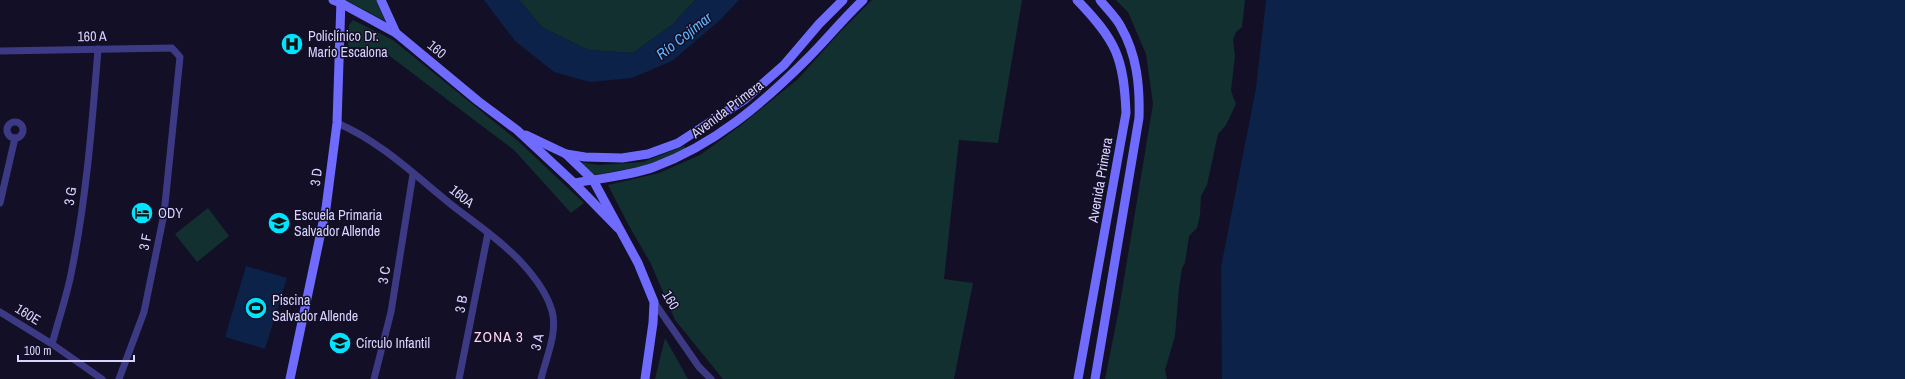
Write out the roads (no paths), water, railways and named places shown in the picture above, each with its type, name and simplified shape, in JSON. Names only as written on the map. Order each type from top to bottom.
[{"type":"street","points":[[381,0],[396,34]]},
{"type":"street","name":"Avenida Primera","points":[[566,154],[585,157],[622,158],[648,154],[678,143],[744,100],[784,65],[819,24],[843,0]]},
{"type":"street","name":"Avenida Primera","points":[[574,183],[653,168],[694,150],[732,125],[770,94],[808,58],[845,17],[863,0]]},
{"type":"street","name":"Avenida Primera","points":[[1077,0],[1109,36],[1121,64],[1125,85],[1126,118],[1093,305],[1078,379]]},
{"type":"street","name":"Avenida Primera","points":[[1095,379],[1139,118],[1139,85],[1132,49],[1121,26],[1100,0]]},
{"type":"street","name":"160","points":[[338,1],[396,34],[478,101],[517,130],[574,183],[618,228]]},
{"type":"street","name":"3 D","points":[[290,379],[325,215],[337,123],[338,1]]},
{"type":"street","name":"160 A","points":[[0,51],[172,48],[180,57]]},
{"type":"street","name":"3 G","points":[[52,344],[70,280],[77,240],[90,155],[98,49]]},
{"type":"street","name":"3 F","points":[[119,379],[144,312],[164,214],[180,57]]},
{"type":"street","points":[[1126,118],[1139,118]]},
{"type":"street","points":[[0,203],[15,138],[22,133],[21,124],[12,122],[3,130],[9,136],[15,138]]},
{"type":"street","name":"160A","points":[[337,123],[358,132],[488,233],[520,261],[543,291],[552,309]]},
{"type":"street","name":"160","points":[[517,130],[566,154],[593,180],[638,263],[654,302],[699,367],[711,379]]},
{"type":"street","points":[[563,173],[563,161],[566,154]]},
{"type":"street","name":"3 C","points":[[374,379],[391,312],[413,174]]},
{"type":"street","name":"3 B","points":[[459,379],[488,233]]},
{"type":"street","points":[[645,379],[653,323],[654,302]]},
{"type":"street","points":[[1093,305],[1108,306]]},
{"type":"street","name":"3 A","points":[[541,379],[554,321],[552,309]]},
{"type":"street","name":"160E","points":[[0,312],[52,344],[102,379]]},
{"type":"water","name":"Río Cojímar","points":[[484,0],[519,0],[543,28],[588,50],[633,53],[672,25],[695,0],[739,0],[719,21],[672,61],[632,78],[590,82],[554,72],[515,41]]},
{"type":"water","points":[[1266,0],[1905,0],[1905,379],[1222,379],[1221,267],[1256,88]]},
{"type":"water","name":"Piscina Salvador Allende","points":[[246,266],[287,278],[265,349],[225,337]]},
{"type":"place","name":"Policlínico Dr. Mario Escalona","points":[[292,44]]},
{"type":"place","name":"ODY","points":[[142,213]]},
{"type":"place","name":"Escuela Primaria Salvador Allende","points":[[279,223]]},
{"type":"place","name":"Piscina Salvador Allende","points":[[256,308]]},
{"type":"place","name":"Círculo Infantil","points":[[340,343]]},
{"type":"district","name":"ZONA 3","points":[[499,337]]}]
